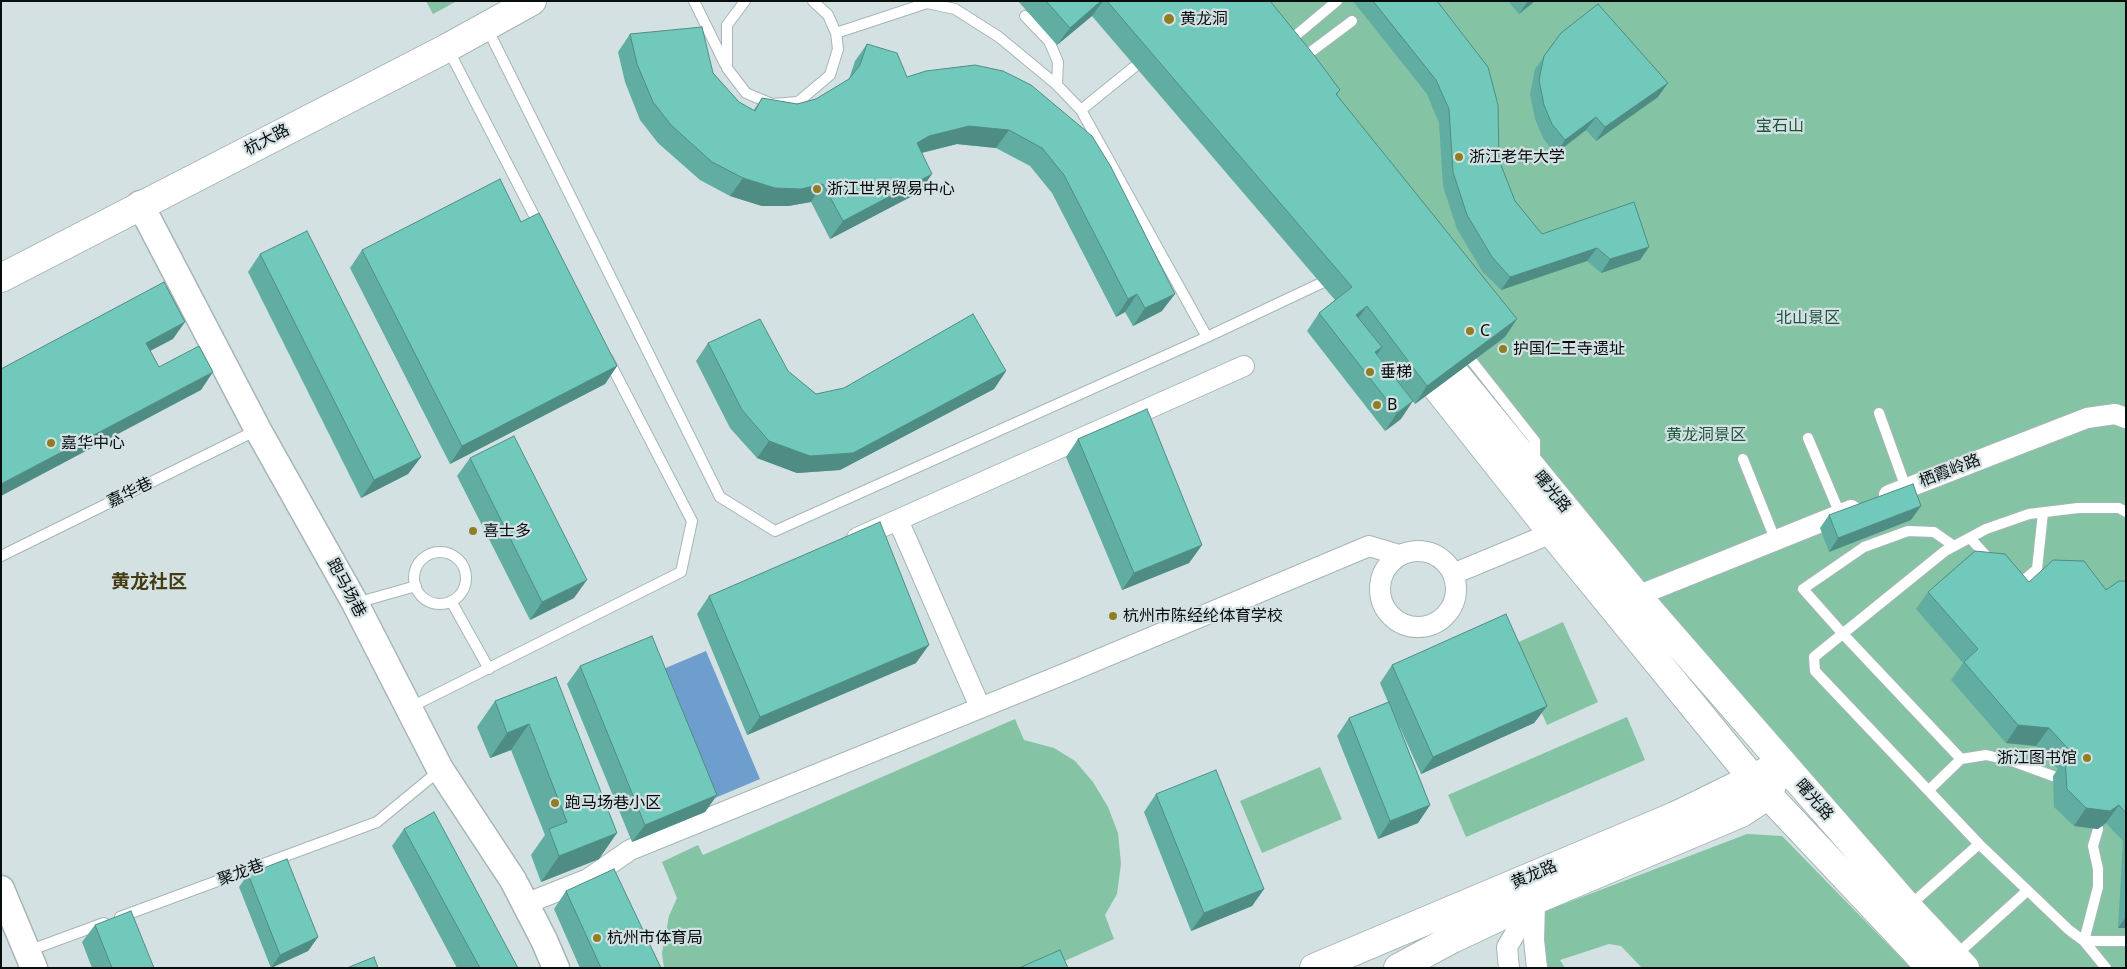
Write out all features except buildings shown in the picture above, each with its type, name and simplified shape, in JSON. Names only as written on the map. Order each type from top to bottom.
[{"type":"main road","name":"杭大路","points":[[1,278],[140,204],[447,48],[532,1]]},
{"type":"main road","name":"曙光路","points":[[1405,330],[1534,470],[1637,596],[1908,907],[1950,964],[1761,787],[1552,533],[1444,398],[1405,330]]},
{"type":"main road","points":[[1761,787],[1782,763]]},
{"type":"main road","name":"黄龙路","points":[[1398,968],[1452,939],[1535,900],[1741,813],[1761,787]]},
{"type":"main road","name":"黄龙路","points":[[1314,968],[1675,816],[1761,787]]},
{"type":"street","name":"跑马场巷","points":[[140,204],[258,430],[355,603],[440,769],[513,880],[556,968]]},
{"type":"street","points":[[836,547],[1244,366]]},
{"type":"street","name":"栖霞岭路","points":[[1637,596],[1775,539],[2087,418],[2114,414],[2126,418]]},
{"type":"street","points":[[898,520],[980,707]]},
{"type":"street","points":[[1453,574],[1552,533]]},
{"type":"street","points":[[525,904],[588,879],[630,850],[1069,672],[1369,546],[1400,555]]},
{"type":"street","points":[[1411,551],[1424,551],[1436,555],[1446,563],[1453,574],[1456,586],[1455,599],[1450,611],[1442,620],[1430,626],[1418,628],[1405,626],[1390,615],[1380,599],[1379,586],[1382,574],[1389,563],[1400,555],[1411,551]]},
{"type":"street","points":[[1,889],[31,959]]},
{"type":"street","points":[[1509,968],[1507,948],[1535,900]]},
{"type":"street","points":[[1535,900],[1534,940],[1537,968]]},
{"type":"lane","points":[[694,1],[727,68],[746,93],[772,104],[798,102],[830,75],[838,49],[836,33],[828,15],[813,1]]},
{"type":"lane","points":[[727,68],[727,25],[745,1]]},
{"type":"lane","points":[[1279,50],[1338,1]]},
{"type":"lane","points":[[836,33],[927,2],[955,9],[999,37],[1057,85],[1081,110],[1207,338]]},
{"type":"lane","points":[[1025,16],[1049,41],[1058,62],[1057,85]]},
{"type":"lane","points":[[1297,67],[1352,21]]},
{"type":"lane","points":[[486,27],[720,497],[775,531],[1207,338],[1336,275]]},
{"type":"lane","points":[[1081,110],[1160,46]]},
{"type":"lane","points":[[447,48],[547,240]]},
{"type":"lane","points":[[1457,342],[1535,440],[1534,470]]},
{"type":"lane","points":[[408,708],[681,572],[692,521],[601,346]]},
{"type":"lane","points":[[1417,379],[1444,398]]},
{"type":"lane","points":[[1879,414],[1906,488]]},
{"type":"lane","name":"嘉华巷","points":[[1,556],[258,430]]},
{"type":"lane","points":[[1808,438],[1840,514]]},
{"type":"lane","points":[[1743,459],[1775,539]]},
{"type":"lane","points":[[2106,968],[2084,941],[2069,930],[2027,891],[1980,844],[1816,671],[1814,657],[1945,551],[1986,529],[2029,514],[2078,508],[2119,508],[2126,512]]},
{"type":"lane","points":[[1970,538],[2012,583],[2024,580],[2037,569],[2044,513]]},
{"type":"lane","points":[[1954,546],[1934,532],[1908,531],[1864,547],[1803,589],[1842,634],[1961,759]]},
{"type":"lane","points":[[434,553],[450,554],[462,565],[466,581],[464,590],[451,602],[443,604],[426,600],[416,586],[416,570],[420,562],[434,553]]},
{"type":"lane","points":[[355,603],[416,586]]},
{"type":"lane","points":[[451,602],[489,669]]},
{"type":"lane","points":[[1929,790],[1961,759],[1986,755],[2012,761],[2053,776]]},
{"type":"lane","name":"聚龙巷","points":[[31,959],[376,822],[440,769]]},
{"type":"lane","points":[[2084,941],[2098,887],[2098,869],[2093,846],[2098,829]]},
{"type":"lane","points":[[1908,907],[1980,844]]},
{"type":"lane","points":[[1950,964],[2027,891]]},
{"type":"lane","points":[[2084,941],[2126,941]]},
{"type":"green space","points":[[426,1],[457,1],[433,14]]},
{"type":"green space","name":"北山景区","points":[[1142,1],[2126,1],[2126,968],[1948,968]]},
{"type":"green space","points":[[1563,622],[1598,702],[1547,725],[1512,645]]},
{"type":"green space","points":[[1627,717],[1645,760],[1466,837],[1448,795]]},
{"type":"green space","points":[[1015,719],[1024,740],[1054,748],[1075,761],[1093,782],[1108,807],[1118,833],[1121,864],[1117,894],[1105,915],[1114,939],[1049,968],[664,968],[662,953],[669,916],[677,898],[662,862],[698,845],[703,855]]},
{"type":"green space","points":[[1320,767],[1342,819],[1262,853],[1240,801]]},
{"type":"green space","points":[[1747,834],[1782,836],[1911,968],[1642,968],[1621,946],[1609,944],[1560,960],[1565,968],[1548,968],[1540,913]]},
{"type":"water","points":[[706,651],[760,779],[703,803],[649,675]]},
{"type":"place","name":"黄龙洞","points":[[1169,19]]},
{"type":"place","name":"浙江老年大学","points":[[1459,157]]},
{"type":"place","name":"浙江世界贸易中心","points":[[817,189]]},
{"type":"place","name":"C","points":[[1470,331]]},
{"type":"place","name":"护国仁王寺遗址","points":[[1503,349]]},
{"type":"place","name":"垂梯","points":[[1370,372]]},
{"type":"place","name":"B","points":[[1377,405]]},
{"type":"place","name":"嘉华中心","points":[[51,443]]},
{"type":"place","name":"喜士多","points":[[473,531]]},
{"type":"place","name":"杭州市陈经纶体育学校","points":[[1113,616]]},
{"type":"place","name":"浙江图书馆","points":[[2087,758]]},
{"type":"place","name":"跑马场巷小区","points":[[555,803]]},
{"type":"place","name":"杭州市体育局","points":[[597,938]]},
{"type":"district","name":"黄龙社区","points":[[149,583]]},
{"type":"park label","name":"宝石山","points":[[1780,126]]},
{"type":"park label","name":"黄龙洞景区","points":[[1706,435]]}]
